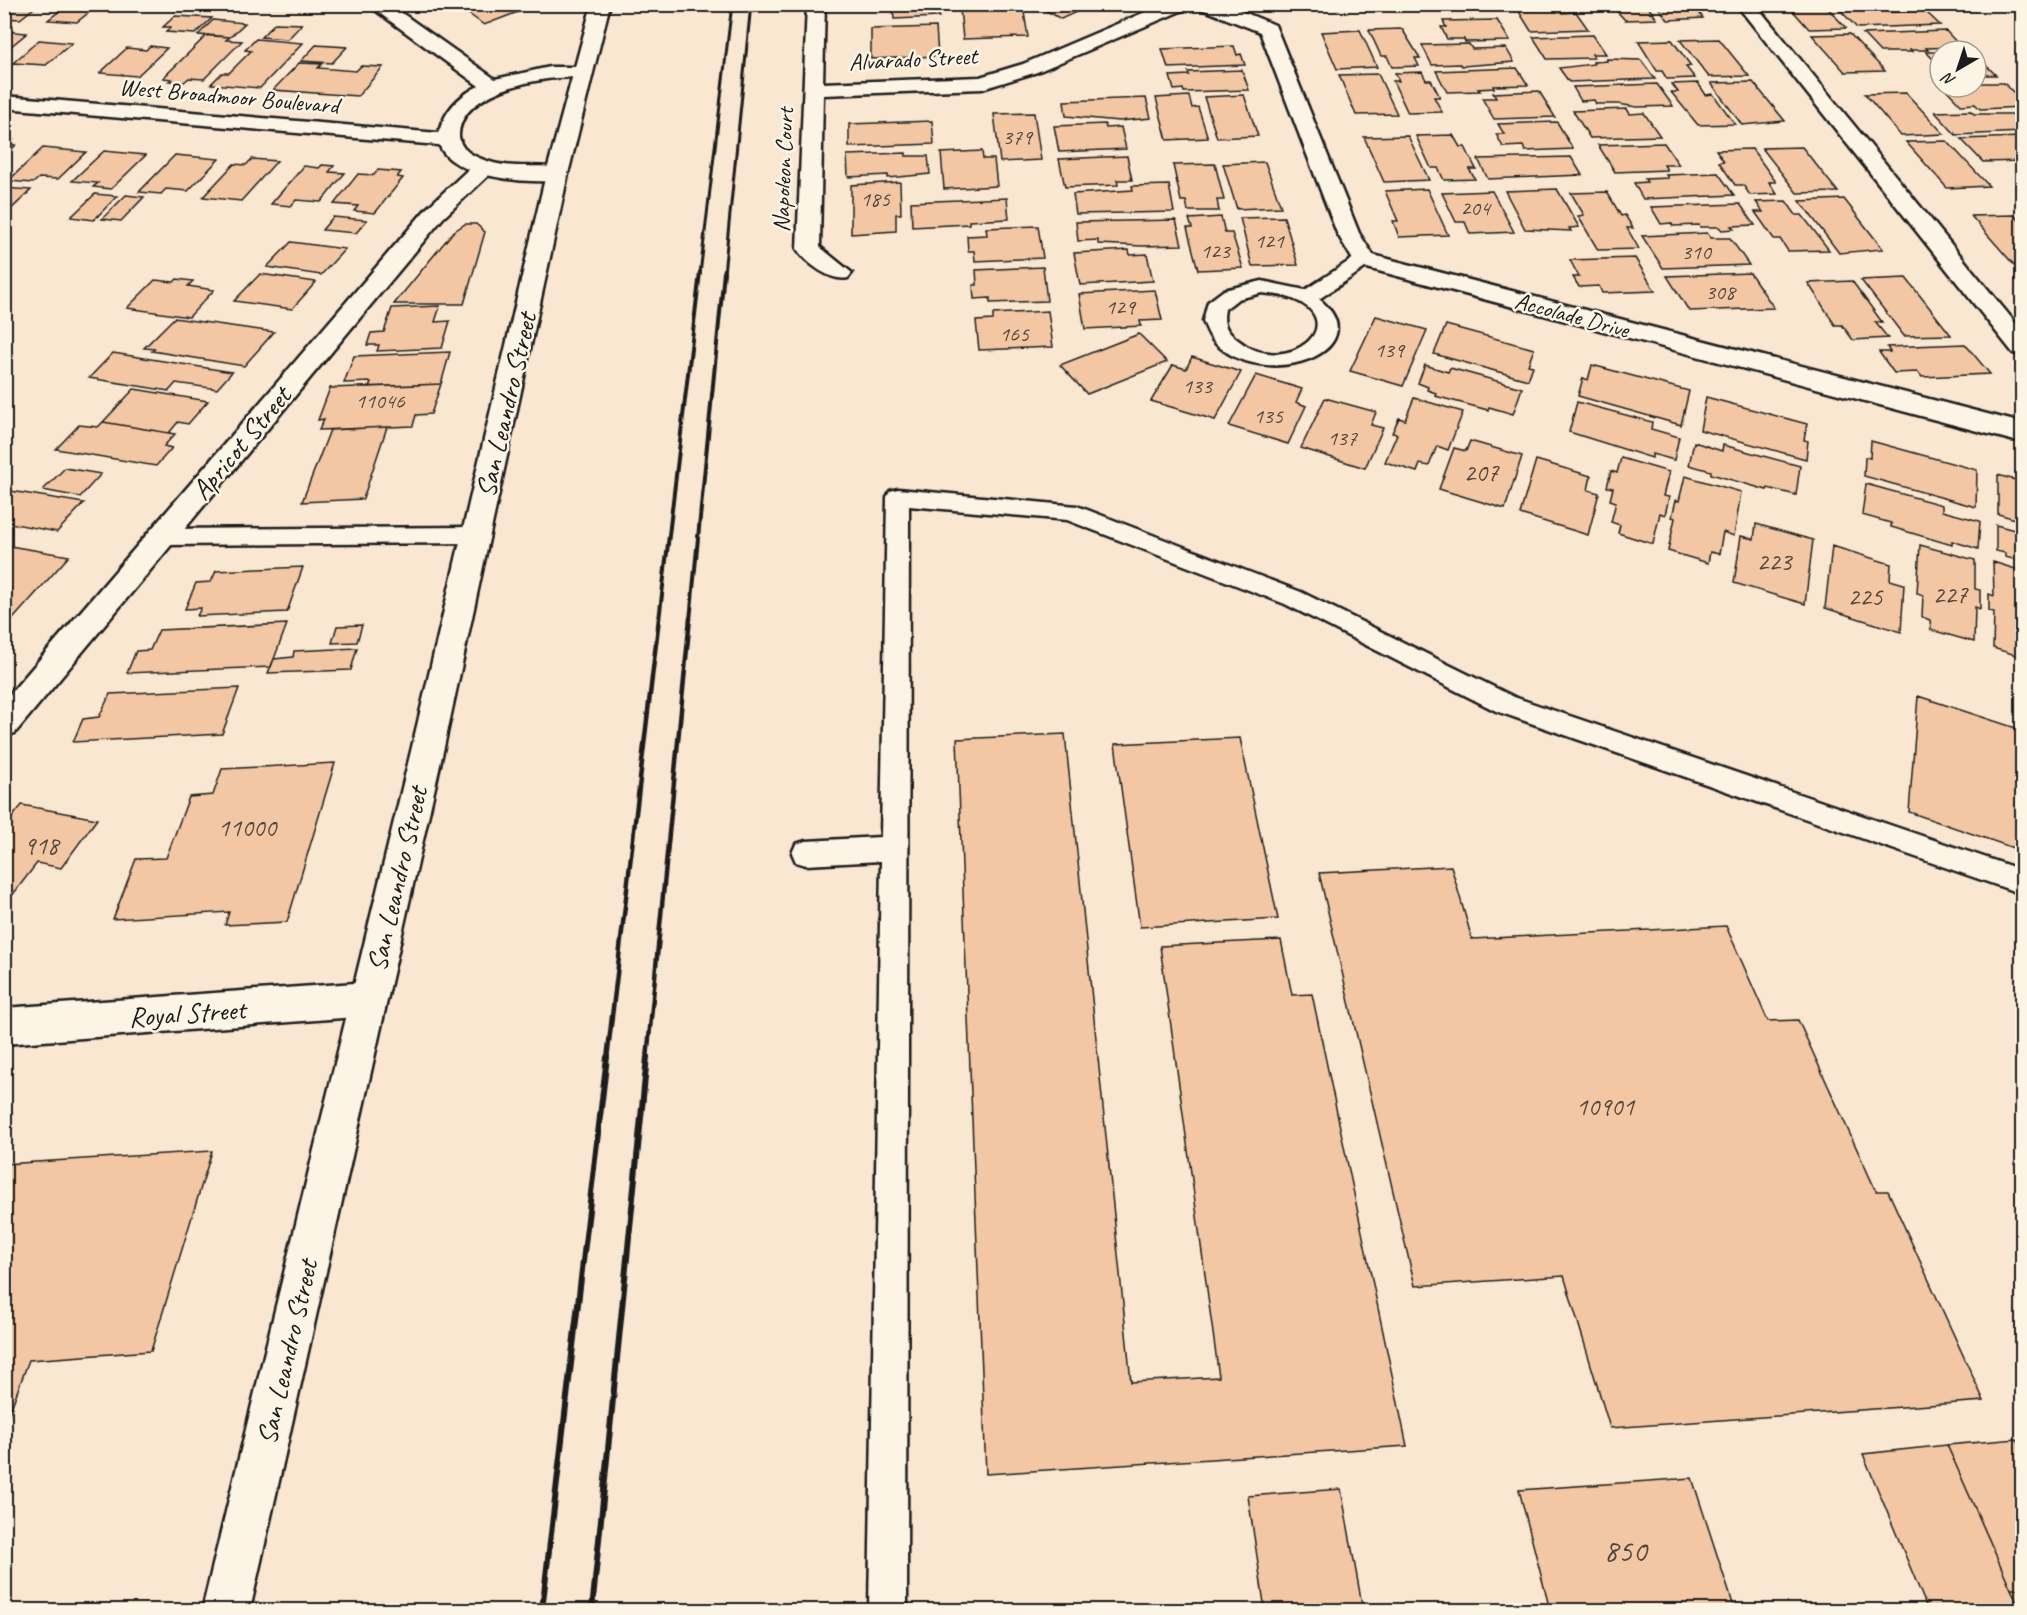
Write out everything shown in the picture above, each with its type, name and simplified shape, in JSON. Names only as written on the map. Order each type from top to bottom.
[{"type":"street","points":[[376,4],[493,87]]},
{"type":"street","name":"San Leandro Street","points":[[226,1611],[476,535],[557,174],[601,4]]},
{"type":"street","points":[[813,89],[816,4]]},
{"type":"street","name":"Alvarado Street","points":[[813,89],[982,83],[1030,68],[1181,4]]},
{"type":"street","points":[[1206,4],[1274,22],[1348,233],[1364,260]]},
{"type":"street","points":[[1745,4],[2022,347]]},
{"type":"street","points":[[557,174],[531,176],[499,173],[483,168],[469,162],[452,148],[449,130],[457,113],[476,96],[493,87],[534,74],[582,71]]},
{"type":"street","name":"Napoleon Court","points":[[813,89],[808,249],[840,273]]},
{"type":"street","name":"West Broadmoor Boulevard","points":[[4,102],[450,140]]},
{"type":"street","name":"Apricot Street","points":[[4,724],[435,213],[483,168]]},
{"type":"street","name":"Accolade Drive","points":[[1364,260],[2022,432]]},
{"type":"street","name":"Royal Street","points":[[4,1026],[369,999]]},
{"type":"lane","points":[[1305,299],[1364,260]]},
{"type":"lane","points":[[1262,287],[1280,289],[1305,299],[1323,313],[1327,325],[1325,337],[1317,347],[1304,355],[1286,359],[1267,359],[1248,355],[1231,348],[1219,337],[1212,326],[1212,314],[1218,303],[1229,295],[1244,289],[1262,287]]},
{"type":"lane","points":[[888,1611],[898,497],[1069,512],[1293,598],[1505,704],[2022,882]]},
{"type":"lane","points":[[163,537],[476,535]]},
{"type":"lane","points":[[806,853],[895,848]]},
{"type":"building","points":[[10,4],[39,4],[20,19],[4,18],[4,9]]},
{"type":"building","points":[[170,4],[189,4],[183,10],[165,9]]},
{"type":"building","points":[[226,4],[260,4],[233,10]]},
{"type":"building","points":[[455,4],[507,4],[518,12],[484,25]]},
{"type":"building","points":[[881,4],[937,4],[939,17],[894,19],[893,10],[881,10]]},
{"type":"building","points":[[1034,4],[1102,4],[1093,8],[1089,6],[1061,19]]},
{"type":"building","points":[[1610,4],[1646,4],[1657,19],[1625,20]]},
{"type":"building","points":[[1656,4],[1693,4],[1703,18],[1668,20]]},
{"type":"building","points":[[1787,4],[1824,4],[1846,28],[1809,29]]},
{"type":"building","points":[[1023,6],[1028,37],[963,39],[960,9]]},
{"type":"building","points":[[65,7],[93,9],[77,22],[48,20]]},
{"type":"building","points":[[1560,8],[1562,13],[1576,12],[1588,29],[1531,31],[1518,10]]},
{"type":"building","points":[[1871,9],[1890,12],[1925,11],[1940,25],[1857,28],[1840,10]]},
{"type":"building","points":[[175,16],[212,18],[195,34],[166,32],[171,27],[163,27]]},
{"type":"building","points":[[213,20],[245,23],[230,37],[198,35]]},
{"type":"building","points":[[1497,20],[1510,41],[1465,42],[1464,39],[1447,39],[1441,27],[1446,27],[1443,21]]},
{"type":"building","points":[[275,23],[302,24],[288,39],[261,37]]},
{"type":"building","points":[[936,27],[938,56],[871,59],[871,29]]},
{"type":"building","points":[[1402,29],[1420,58],[1415,58],[1419,66],[1392,67],[1387,56],[1381,56],[1369,30]]},
{"type":"building","points":[[1360,30],[1377,67],[1337,69],[1321,32]]},
{"type":"building","points":[[4,31],[27,33],[4,52]]},
{"type":"building","points":[[1946,31],[1954,39],[1928,39],[1928,48],[1926,48],[1928,50],[1880,52],[1863,34]]},
{"type":"building","points":[[1850,34],[1885,71],[1845,72],[1812,35]]},
{"type":"building","points":[[207,35],[230,37],[226,40],[242,41],[204,79],[189,78],[184,82],[169,81],[172,79],[163,78]]},
{"type":"building","points":[[1593,35],[1606,54],[1592,54],[1594,58],[1547,59],[1533,37]]},
{"type":"building","points":[[256,39],[303,43],[260,88],[211,84],[222,73],[229,73],[251,51],[245,50]]},
{"type":"building","points":[[1719,39],[1749,76],[1709,77],[1680,40]]},
{"type":"building","points":[[39,40],[72,43],[46,65],[13,63]]},
{"type":"building","points":[[1672,40],[1691,66],[1686,67],[1695,78],[1667,79],[1662,71],[1657,71],[1638,41]]},
{"type":"building","points":[[1469,44],[1472,49],[1506,48],[1514,62],[1462,66],[1460,64],[1432,65],[1422,45]]},
{"type":"building","points":[[316,45],[347,47],[332,63],[301,61]]},
{"type":"building","points":[[150,46],[167,48],[137,76],[100,73],[127,48],[146,50]]},
{"type":"building","points":[[1234,46],[1237,55],[1241,54],[1245,65],[1168,68],[1162,49]]},
{"type":"building","points":[[1606,59],[1641,60],[1655,79],[1569,82],[1559,68],[1594,64],[1593,62],[1607,61]]},
{"type":"building","points":[[299,63],[322,64],[318,68],[356,71],[361,66],[383,67],[358,96],[273,90]]},
{"type":"building","points":[[1988,67],[1996,75],[1988,75]]},
{"type":"building","points":[[1517,68],[1528,85],[1493,86],[1494,88],[1478,89],[1480,91],[1447,92],[1436,71]]},
{"type":"building","points":[[1242,70],[1249,90],[1184,92],[1183,89],[1174,90],[1170,76],[1189,75],[1188,72]]},
{"type":"building","points":[[1422,72],[1426,80],[1431,80],[1440,97],[1434,97],[1442,112],[1408,113],[1393,81],[1399,81],[1395,73]]},
{"type":"building","points":[[1378,74],[1397,114],[1356,115],[1339,75]]},
{"type":"building","points":[[1753,82],[1785,121],[1742,125],[1711,83]]},
{"type":"building","points":[[1698,83],[1706,95],[1713,94],[1735,124],[1698,125],[1671,92],[1678,92],[1672,84]]},
{"type":"building","points":[[1988,83],[2004,83],[2022,101],[2022,107],[1980,109],[1975,104],[1961,105],[1955,99],[1988,99]]},
{"type":"building","points":[[1657,84],[1673,106],[1637,107],[1596,104],[1594,100],[1581,101],[1573,87]]},
{"type":"building","points":[[1539,91],[1555,117],[1494,119],[1482,98],[1496,98],[1493,93]]},
{"type":"building","points":[[1906,93],[1944,134],[1901,136],[1865,94]]},
{"type":"building","points":[[1244,95],[1258,136],[1217,138],[1204,97]]},
{"type":"building","points":[[1189,96],[1192,108],[1198,107],[1208,138],[1167,140],[1156,98]]},
{"type":"building","points":[[1146,98],[1151,118],[1119,121],[1066,116],[1064,101]]},
{"type":"building","points":[[1627,109],[1630,114],[1644,113],[1660,136],[1590,138],[1573,111]]},
{"type":"building","points":[[1971,111],[1974,114],[2022,114],[2022,132],[1956,135],[1935,112]]},
{"type":"building","points":[[1034,113],[1041,160],[1000,162],[994,114]]},
{"type":"building","points":[[932,121],[934,144],[849,147],[849,124]]},
{"type":"building","points":[[1557,122],[1573,149],[1525,151],[1523,146],[1503,147],[1496,134],[1504,134],[1498,124]]},
{"type":"building","points":[[1105,124],[1106,128],[1121,127],[1126,149],[1059,152],[1054,126]]},
{"type":"building","points":[[1453,135],[1460,147],[1465,147],[1476,169],[1469,169],[1475,179],[1444,180],[1438,168],[1431,168],[1416,136]]},
{"type":"building","points":[[1408,136],[1429,180],[1384,182],[1364,137]]},
{"type":"building","points":[[2022,137],[2022,161],[1983,162],[1961,139]]},
{"type":"building","points":[[4,139],[13,140],[8,144],[16,145],[4,156]]},
{"type":"building","points":[[1947,141],[1989,186],[1947,188],[1906,142]]},
{"type":"building","points":[[1664,143],[1679,165],[1664,165],[1667,170],[1615,172],[1598,145]]},
{"type":"building","points":[[1802,147],[1838,192],[1797,193],[1762,148]]},
{"type":"building","points":[[43,148],[86,152],[58,179],[39,178],[33,183],[8,181]]},
{"type":"building","points":[[1752,149],[1776,182],[1769,182],[1777,194],[1750,195],[1743,185],[1735,185],[1719,162],[1724,161],[1716,150]]},
{"type":"building","points":[[104,151],[146,155],[111,189],[93,187],[98,183],[72,181]]},
{"type":"building","points":[[982,151],[983,159],[994,159],[997,186],[944,189],[941,153]]},
{"type":"building","points":[[906,153],[906,156],[928,156],[930,174],[888,178],[888,175],[848,177],[847,155]]},
{"type":"building","points":[[175,155],[219,159],[188,191],[166,189],[161,194],[139,192]]},
{"type":"building","points":[[1127,156],[1132,180],[1117,180],[1118,185],[1065,187],[1059,159]]},
{"type":"building","points":[[1571,157],[1582,175],[1488,179],[1478,159]]},
{"type":"building","points":[[252,159],[277,161],[241,201],[203,197],[234,164],[246,165]]},
{"type":"building","points":[[1265,162],[1281,207],[1237,209],[1223,164]]},
{"type":"building","points":[[1215,164],[1224,200],[1217,200],[1219,211],[1188,211],[1186,201],[1181,201],[1173,165]]},
{"type":"building","points":[[322,165],[334,166],[329,172],[345,173],[321,202],[296,200],[291,206],[271,204],[304,166],[319,168]]},
{"type":"building","points":[[378,170],[401,172],[397,177],[403,178],[375,213],[354,211],[358,206],[334,204],[358,174],[374,175]]},
{"type":"building","points":[[1718,173],[1734,195],[1643,199],[1634,183],[1647,182],[1645,179],[1668,178],[1666,175]]},
{"type":"building","points":[[900,182],[901,214],[896,214],[896,231],[851,234],[851,185]]},
{"type":"building","points":[[1169,185],[1174,212],[1076,214],[1073,194],[1133,190],[1132,186]]},
{"type":"building","points":[[4,188],[31,190],[6,214]]},
{"type":"building","points":[[1427,189],[1448,235],[1399,237],[1393,221],[1398,221],[1385,191]]},
{"type":"building","points":[[1557,189],[1579,227],[1569,228],[1571,231],[1525,229],[1505,191]]},
{"type":"building","points":[[1492,191],[1514,232],[1470,234],[1465,222],[1456,222],[1442,193]]},
{"type":"building","points":[[1607,192],[1621,216],[1625,215],[1633,228],[1627,228],[1639,249],[1598,250],[1578,216],[1584,215],[1571,193]]},
{"type":"building","points":[[95,194],[117,196],[94,220],[71,217]]},
{"type":"building","points":[[126,195],[144,197],[121,221],[102,219]]},
{"type":"building","points":[[1007,198],[1009,219],[912,227],[911,202]]},
{"type":"building","points":[[1844,199],[1883,249],[1839,253],[1800,201]]},
{"type":"building","points":[[1786,201],[1796,215],[1802,215],[1829,250],[1788,251],[1780,239],[1774,239],[1755,212],[1763,212],[1756,202]]},
{"type":"building","points":[[1740,204],[1755,225],[1731,226],[1734,229],[1722,230],[1719,227],[1700,227],[1699,225],[1661,224],[1651,207]]},
{"type":"building","points":[[2014,215],[2022,224],[2022,266],[2015,266],[1971,216]]},
{"type":"building","points":[[333,217],[367,220],[356,233],[322,230]]},
{"type":"building","points":[[1221,217],[1225,233],[1232,233],[1243,268],[1198,270],[1187,228],[1192,228],[1189,219]]},
{"type":"building","points":[[1284,217],[1298,265],[1252,266],[1240,218]]},
{"type":"building","points":[[1176,220],[1182,245],[1143,246],[1098,244],[1098,240],[1078,241],[1076,222]]},
{"type":"building","points":[[465,224],[476,224],[485,232],[464,304],[394,304],[453,232]]},
{"type":"building","points":[[1038,226],[1043,258],[975,261],[974,251],[968,251],[967,236],[987,235],[986,228]]},
{"type":"building","points":[[1707,233],[1711,238],[1730,238],[1749,265],[1663,268],[1642,236]]},
{"type":"building","points":[[291,242],[345,249],[321,275],[267,267]]},
{"type":"building","points":[[1129,250],[1130,255],[1147,254],[1153,281],[1080,285],[1074,253]]},
{"type":"building","points":[[1635,258],[1655,291],[1602,293],[1599,286],[1579,287],[1573,277],[1579,277],[1570,260]]},
{"type":"building","points":[[1043,267],[1047,301],[990,303],[990,298],[974,299],[973,285],[977,285],[976,270]]},
{"type":"building","points":[[1750,273],[1774,308],[1689,311],[1667,276]]},
{"type":"building","points":[[260,274],[316,282],[292,309],[234,301]]},
{"type":"building","points":[[1906,278],[1951,335],[1904,336],[1861,280]]},
{"type":"building","points":[[177,279],[193,281],[188,286],[214,290],[189,317],[127,308],[155,280],[174,282]]},
{"type":"building","points":[[1852,281],[1882,322],[1875,322],[1888,338],[1853,340],[1842,325],[1835,325],[1808,283]]},
{"type":"building","points":[[1155,290],[1162,320],[1140,321],[1141,326],[1085,329],[1079,294]]},
{"type":"building","points":[[440,306],[435,322],[450,321],[442,348],[377,351],[379,345],[367,345],[371,333],[384,332],[392,308]]},
{"type":"building","points":[[1048,311],[1053,347],[979,350],[976,321],[993,320],[993,314]]},
{"type":"building","points":[[1376,316],[1427,330],[1403,386],[1350,371]]},
{"type":"building","points":[[174,318],[274,332],[244,366],[144,348]]},
{"type":"building","points":[[1446,325],[1534,349],[1528,365],[1533,366],[1528,380],[1434,354]]},
{"type":"building","points":[[1139,334],[1167,362],[1087,394],[1060,365]]},
{"type":"building","points":[[1965,344],[1990,374],[1922,377],[1918,372],[1894,373],[1879,352],[1890,352],[1887,347]]},
{"type":"building","points":[[450,352],[441,384],[369,387],[371,382],[344,383],[354,356]]},
{"type":"building","points":[[113,353],[232,372],[217,389],[176,383],[169,391],[89,378]]},
{"type":"building","points":[[1192,357],[1241,372],[1215,420],[1151,401],[1173,365],[1186,369]]},
{"type":"building","points":[[1425,365],[1448,372],[1450,368],[1522,388],[1513,414],[1435,396],[1436,393],[1418,383]]},
{"type":"building","points":[[1592,365],[1689,391],[1681,425],[1578,396],[1583,378],[1588,380]]},
{"type":"building","points":[[1256,375],[1302,389],[1296,402],[1306,406],[1288,444],[1229,426]]},
{"type":"building","points":[[441,384],[431,414],[416,415],[413,426],[319,430],[324,419],[318,420],[330,388]]},
{"type":"building","points":[[134,389],[208,401],[188,424],[178,422],[169,433],[103,422]]},
{"type":"building","points":[[1706,397],[1807,424],[1804,440],[1808,441],[1806,459],[1700,430]]},
{"type":"building","points":[[1325,398],[1376,412],[1371,425],[1383,428],[1365,468],[1301,448]]},
{"type":"building","points":[[1414,398],[1463,412],[1448,450],[1437,446],[1429,466],[1420,464],[1417,472],[1385,462],[1397,434],[1392,433],[1399,418],[1405,420]]},
{"type":"building","points":[[1577,402],[1652,422],[1651,429],[1679,437],[1674,460],[1652,454],[1652,458],[1569,432]]},
{"type":"building","points":[[103,422],[175,434],[164,446],[172,448],[156,466],[56,449],[79,425],[98,427]]},
{"type":"building","points":[[387,427],[363,499],[302,502],[330,430]]},
{"type":"building","points":[[1470,441],[1522,456],[1505,509],[1439,489],[1454,448],[1466,451]]},
{"type":"building","points":[[1871,441],[1977,470],[1976,507],[1864,476],[1865,457],[1870,458]]},
{"type":"building","points":[[1694,442],[1722,451],[1723,445],[1800,466],[1796,495],[1768,488],[1767,490],[1711,474],[1711,471],[1689,465]]},
{"type":"building","points":[[1621,458],[1669,472],[1663,496],[1669,497],[1665,515],[1660,513],[1653,544],[1618,533],[1620,525],[1611,522],[1616,502],[1610,500],[1613,488],[1607,487],[1611,471],[1617,473]]},
{"type":"building","points":[[1536,460],[1591,476],[1588,490],[1599,493],[1588,535],[1520,514]]},
{"type":"building","points":[[65,468],[101,474],[80,497],[43,490]]},
{"type":"building","points":[[1998,475],[2022,482],[2022,521],[1998,514]]},
{"type":"building","points":[[1685,476],[1741,492],[1734,536],[1723,532],[1719,554],[1710,552],[1708,563],[1668,551],[1675,518],[1672,517],[1676,500],[1679,501]]},
{"type":"building","points":[[1866,484],[1942,505],[1942,511],[1980,521],[1978,549],[1952,541],[1952,545],[1891,527],[1891,523],[1862,515]]},
{"type":"building","points":[[4,490],[84,503],[57,532],[4,522]]},
{"type":"building","points":[[1756,524],[1813,540],[1805,604],[1734,583],[1741,536],[1754,539]]},
{"type":"building","points":[[1996,525],[2022,532],[2022,566],[2021,561],[2005,557],[2005,553],[1996,551]]},
{"type":"building","points":[[4,545],[69,556],[13,619],[4,618]]},
{"type":"building","points":[[1920,545],[1975,560],[1975,589],[1980,590],[1980,609],[1975,607],[1974,642],[1931,630],[1930,620],[1922,617],[1923,595],[1917,593]]},
{"type":"building","points":[[1832,546],[1891,564],[1890,580],[1904,584],[1901,632],[1825,608]]},
{"type":"building","points":[[1993,562],[2022,571],[2022,657],[1993,648],[1994,612],[1989,611],[1989,594],[1994,596]]},
{"type":"building","points":[[303,567],[287,612],[197,616],[201,608],[185,609],[196,583],[211,582],[216,571]]},
{"type":"building","points":[[287,624],[271,667],[127,673],[136,651],[150,650],[159,630]]},
{"type":"building","points":[[362,625],[357,642],[332,643],[337,626]]},
{"type":"building","points":[[357,648],[351,670],[268,673],[274,659],[293,657],[294,651]]},
{"type":"building","points":[[239,688],[222,734],[73,742],[83,719],[99,717],[110,694]]},
{"type":"building","points":[[1918,696],[2022,730],[2022,851],[1909,812]]},
{"type":"building","points":[[1065,734],[1131,1382],[1219,1377],[1160,946],[1281,940],[1292,995],[1312,994],[1407,1446],[986,1474],[957,739]]},
{"type":"building","points":[[1240,738],[1278,919],[1140,927],[1115,744]]},
{"type":"building","points":[[335,763],[287,922],[225,925],[229,912],[113,919],[136,859],[166,858],[189,797],[213,795],[222,769]]},
{"type":"building","points":[[22,805],[97,819],[61,868],[37,863],[4,906],[4,827]]},
{"type":"building","points":[[1451,866],[1472,939],[1726,926],[1768,1021],[1798,1020],[1876,1191],[1888,1191],[1984,1401],[1610,1428],[1564,1276],[1415,1286],[1319,873]]},
{"type":"building","points":[[212,1151],[151,1351],[29,1360],[4,1427],[4,1164]]},
{"type":"building","points":[[2017,1439],[2022,1449],[2022,1589],[2011,1589],[1947,1445]]},
{"type":"building","points":[[1947,1445],[2021,1610],[1928,1610],[1863,1454]]},
{"type":"building","points":[[1692,1478],[1735,1610],[1550,1610],[1519,1490]]},
{"type":"building","points":[[1341,1489],[1363,1610],[1265,1610],[1248,1496]]},
{"type":"building","points":[[2011,1589],[2022,1589],[2022,1610],[2021,1610]]},
{"type":"railway","points":[[700,274],[732,4]]},
{"type":"railway","points":[[724,274],[751,4]]},
{"type":"railway","points":[[2009,4],[2022,17]]},
{"type":"railway","points":[[659,620],[700,272]]},
{"type":"railway","points":[[690,620],[724,272]]},
{"type":"railway","points":[[607,1059],[659,618]]},
{"type":"railway","points":[[647,1059],[690,618]]},
{"type":"railway","points":[[542,1610],[607,1057]]},
{"type":"railway","points":[[592,1610],[647,1057]]}]
